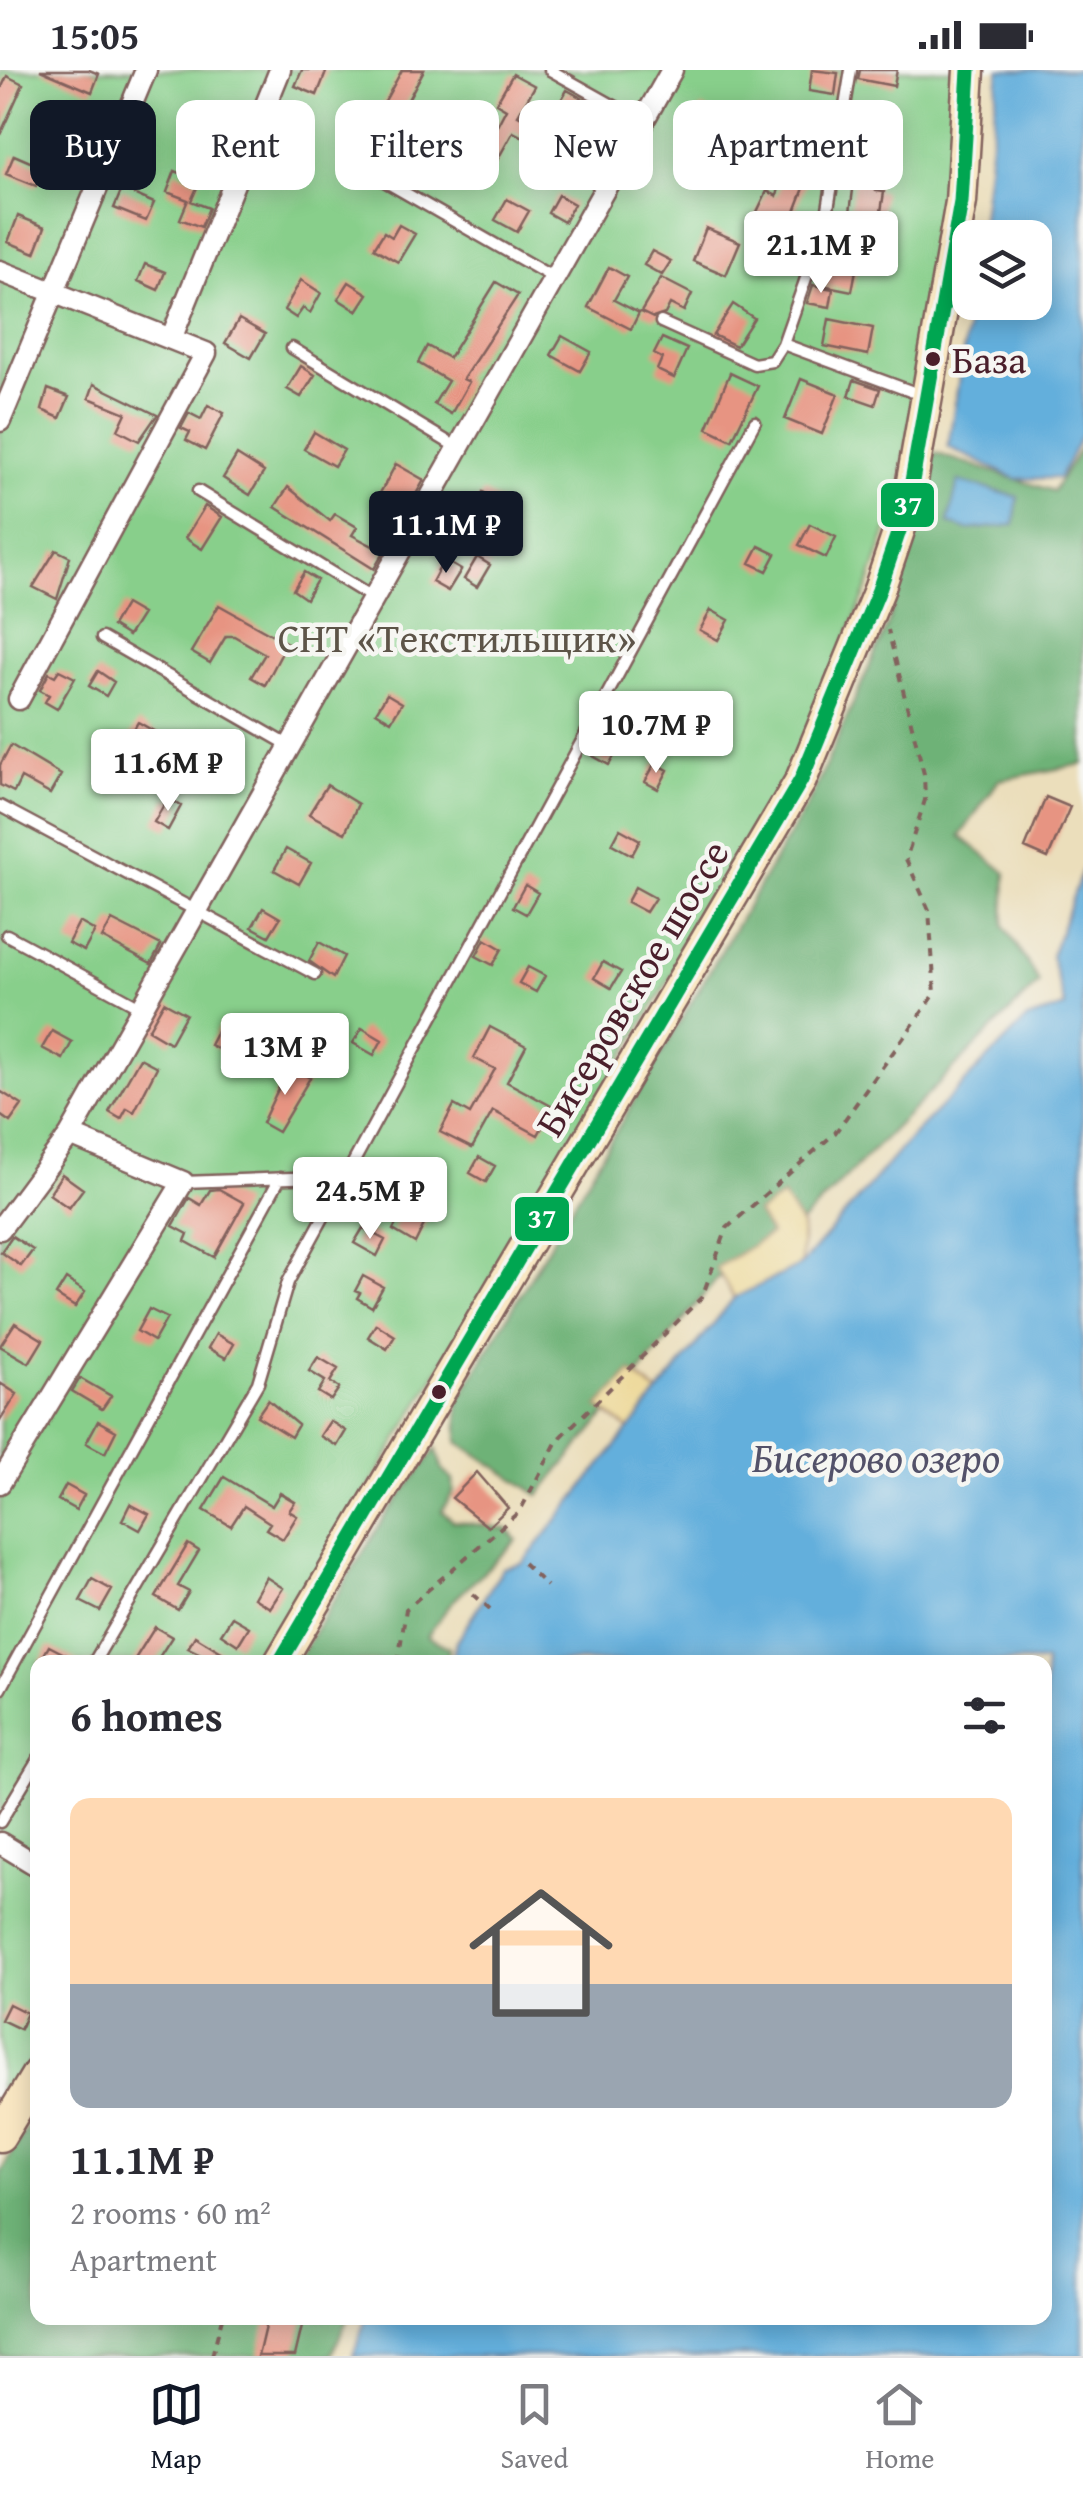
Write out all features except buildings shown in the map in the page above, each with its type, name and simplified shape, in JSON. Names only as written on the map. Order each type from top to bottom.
[{"type":"main road","name":"Бисеровское шоссе","points":[[284,1655],[801,780],[908,504],[930,398],[961,202],[969,70]]},
{"type":"main road","points":[[0,2136],[30,2086]]},
{"type":"street","points":[[0,421],[146,70]]},
{"type":"street","points":[[171,339],[280,70]]},
{"type":"street","points":[[653,103],[672,70]]},
{"type":"street","points":[[0,1229],[70,1134],[604,190]]},
{"type":"street","points":[[0,271],[206,353],[19,698]]},
{"type":"street","points":[[0,1484],[183,1182],[70,1134]]},
{"type":"street","points":[[0,1844],[30,1861]]},
{"type":"lane","points":[[550,70],[603,100]]},
{"type":"lane","points":[[661,322],[754,364],[772,361],[783,344],[826,221],[851,70]]},
{"type":"lane","points":[[400,190],[554,278]]},
{"type":"lane","points":[[783,344],[930,398]]},
{"type":"lane","points":[[292,348],[458,448]]},
{"type":"lane","points":[[98,1655],[258,1383],[288,1282],[755,422]]},
{"type":"lane","points":[[198,491],[373,598]]},
{"type":"lane","points":[[102,638],[290,746]]},
{"type":"lane","points":[[0,806],[314,974]]},
{"type":"lane","points":[[7,935],[142,1008]]},
{"type":"lane","points":[[183,1182],[346,1176]]},
{"type":"lane","points":[[0,1689],[280,1178]]},
{"type":"lane","points":[[0,1822],[30,1772]]},
{"type":"path","points":[[399,1655],[406,1609],[520,1511],[557,1441],[702,1296],[727,1228],[835,1133],[935,994],[929,910],[906,859],[925,800],[924,774],[884,613]]},
{"type":"path","points":[[523,1563],[547,1586]]},
{"type":"path","points":[[473,1594],[490,1609]]},
{"type":"path","points":[[212,2356],[220,2325]]},
{"type":"green space","name":"СНТ «Текстильщик»","points":[[0,70],[957,70],[949,201],[897,501],[868,587],[790,775],[270,1655],[30,1655],[30,2061],[0,2112]]},
{"type":"green space","points":[[1083,444],[1083,764],[999,780],[960,836],[1006,873],[1004,925],[1039,982],[793,1231],[736,1256],[539,1495],[458,1442],[458,1401],[812,796],[888,624],[935,453],[1053,491]]},
{"type":"green space","points":[[436,1449],[443,1471],[453,1480],[454,1491],[442,1511],[453,1521],[507,1529],[517,1540],[451,1603],[427,1636],[449,1648],[448,1655],[300,1655],[384,1518]]},
{"type":"green space","points":[[30,2121],[30,2325],[345,2325],[331,2356],[0,2356],[0,2173]]},
{"type":"sand","points":[[783,1196],[802,1226],[801,1265],[734,1298],[716,1268],[770,1234],[757,1213]]},
{"type":"sand","points":[[631,1372],[660,1394],[631,1431],[598,1407]]},
{"type":"water","points":[[999,70],[1083,70],[1083,432],[1059,478],[1016,479],[948,447],[968,320],[1052,320],[1052,220],[982,220]]},
{"type":"water","points":[[958,481],[1018,497],[1014,525],[967,530],[948,523]]},
{"type":"water","name":"Бисерово озеро","points":[[1083,869],[1083,2356],[353,2356],[364,2325],[1052,2325],[1052,1655],[453,1655],[456,1642],[503,1568],[523,1563],[734,1298],[801,1265],[912,1136],[1027,1019],[1065,1007],[1051,956]]},
{"type":"transit line","name":"37","points":[[284,1655],[801,780],[879,590],[908,504],[961,202],[969,70]]},
{"type":"place","name":"База","points":[[933,359]]}]
